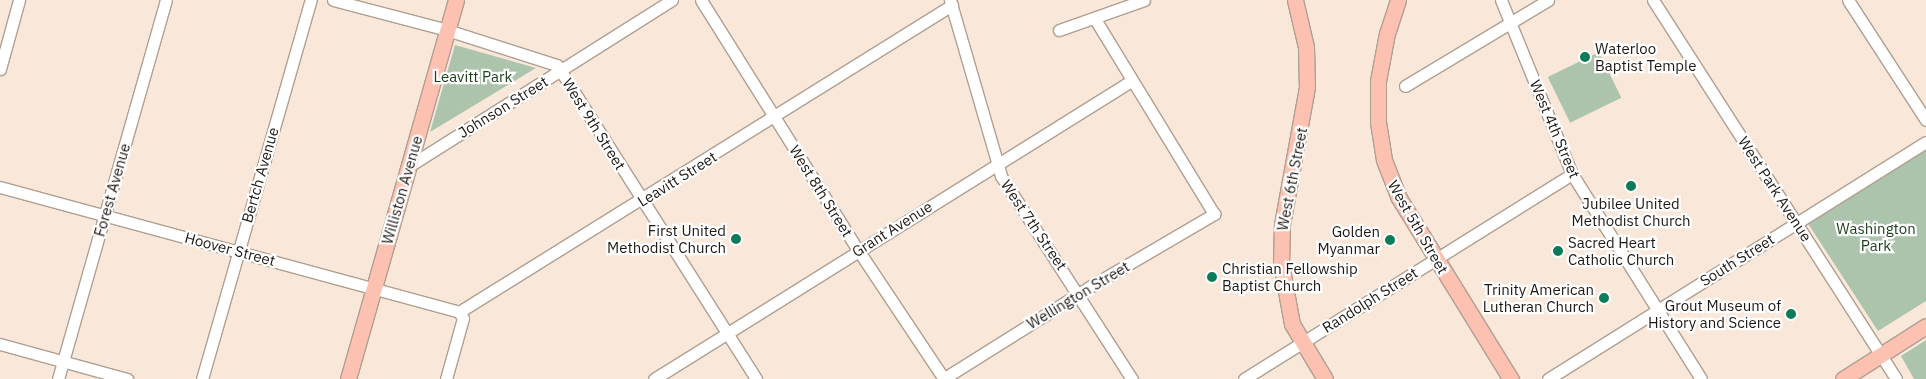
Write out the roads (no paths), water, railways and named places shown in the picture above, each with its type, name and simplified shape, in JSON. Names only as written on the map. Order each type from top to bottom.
[{"type":"main road","name":"Williston Avenue","points":[[348,379],[456,0]]},
{"type":"main road","name":"West 6th Street","points":[[1295,0],[1306,47],[1307,87],[1282,224],[1281,264],[1292,324],[1325,379]]},
{"type":"main road","name":"West 5th Street","points":[[1398,0],[1387,33],[1378,81],[1380,141],[1396,191],[1511,379]]},
{"type":"main road","points":[[1843,379],[1926,326]]},
{"type":"street","points":[[0,69],[19,0]]},
{"type":"street","name":"Forest Avenue","points":[[58,379],[166,0]]},
{"type":"street","name":"Bertch Avenue","points":[[202,379],[311,0]]},
{"type":"street","name":"West 9th Street","points":[[333,0],[447,30],[556,64],[756,379]]},
{"type":"street","name":"Johnson Street","points":[[409,166],[672,0]]},
{"type":"street","name":"West 8th Street","points":[[701,0],[858,250],[944,379]]},
{"type":"street","name":"West 4th Street","points":[[1501,0],[1511,20],[1572,174],[1701,379]]},
{"type":"street","points":[[1405,86],[1511,20],[1548,0]]},
{"type":"street","name":"West Park Avenue","points":[[1653,0],[1896,379]]},
{"type":"street","points":[[1848,0],[1926,120]]},
{"type":"street","points":[[1059,30],[1141,1]]},
{"type":"street","name":"Leavitt Street","points":[[459,312],[642,201],[951,3]]},
{"type":"street","name":"West 7th Street","points":[[951,3],[1001,176],[1079,293],[1132,379]]},
{"type":"street","points":[[1094,19],[1131,81]]},
{"type":"street","name":"Grant Avenue","points":[[654,379],[997,162],[1131,81]]},
{"type":"street","name":"Wellington Street","points":[[944,379],[1079,293],[1214,214],[1131,81]]},
{"type":"street","name":"South Street","points":[[1548,379],[1926,142]]},
{"type":"street","name":"Randolph Street","points":[[1244,379],[1572,174]]},
{"type":"street","name":"Hoover Street","points":[[0,187],[459,312]]},
{"type":"street","points":[[446,379],[462,318],[459,312]]},
{"type":"street","points":[[0,344],[127,379]]},
{"type":"place","name":"Waterloo Baptist Temple","points":[[1585,57]]},
{"type":"place","name":"Jubilee United Methodist Church","points":[[1631,186]]},
{"type":"place","name":"First United Methodist Church","points":[[736,239]]},
{"type":"place","name":"Golden Myanmar","points":[[1390,240]]},
{"type":"place","name":"Sacred Heart Catholic Church","points":[[1558,251]]},
{"type":"place","name":"Christian Fellowship Baptist Church","points":[[1212,277]]},
{"type":"place","name":"Trinity American Lutheran Church","points":[[1604,298]]},
{"type":"place","name":"Grout Museum of History and Science","points":[[1791,314]]},
{"type":"park label","name":"Leavitt Park","points":[[473,77]]},
{"type":"park label","name":"Washington Park","points":[[1876,236]]}]
